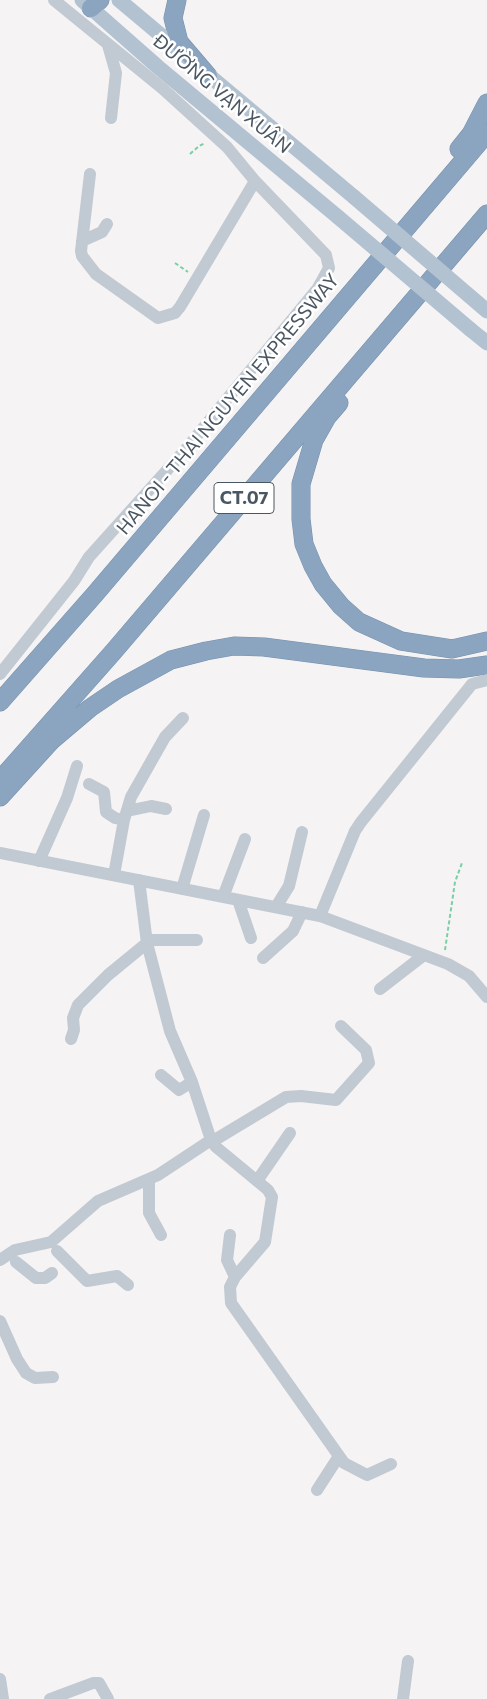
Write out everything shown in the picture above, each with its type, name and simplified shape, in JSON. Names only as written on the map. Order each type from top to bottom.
[{"type":"highway","points":[[176,0],[173,18],[178,42],[208,76]]},
{"type":"highway","points":[[95,594],[135,529],[471,134],[487,103]]},
{"type":"highway","name":"HANOI - THAI NGUYEN EXPRESSWAY","points":[[0,702],[95,594],[487,133]]},
{"type":"highway","name":"CT.07","points":[[0,780],[114,651],[339,385],[487,214]]},
{"type":"highway","points":[[487,228],[456,269],[327,417],[314,440],[306,463],[301,484],[300,501],[304,544],[313,566],[323,584],[341,606],[359,622],[401,641],[424,646],[452,649],[487,641]]},
{"type":"highway","points":[[0,797],[51,741],[90,708],[118,689],[171,660],[206,651],[234,646],[264,647],[424,668],[459,669],[485,678]]},
{"type":"main road","name":"ĐƯỜNG VẠN XUÂN","points":[[119,0],[487,311]]},
{"type":"main road","name":"ĐƯỜNG VẠN XUÂN","points":[[91,3],[158,67],[487,343]]},
{"type":"street","points":[[0,674],[74,581],[89,557],[186,450],[318,288],[328,268],[326,255],[256,182],[215,135],[54,0]]},
{"type":"street","points":[[108,45],[116,73],[111,118]]},
{"type":"street","points":[[90,174],[82,256],[96,274],[158,318],[175,313],[180,307],[256,182]]},
{"type":"street","points":[[82,242],[97,236],[107,224]]},
{"type":"street","points":[[320,916],[355,831],[361,822],[472,684],[485,678]]},
{"type":"street","points":[[114,876],[125,816],[131,797],[165,737],[183,718]]},
{"type":"street","points":[[40,861],[67,798],[77,766]]},
{"type":"street","points":[[89,784],[100,789],[105,794],[106,812],[115,818],[151,806],[166,809]]},
{"type":"street","points":[[182,889],[204,815]]},
{"type":"street","points":[[276,907],[289,886],[302,832]]},
{"type":"street","points":[[223,897],[245,839]]},
{"type":"street","points":[[0,853],[320,916],[439,961],[469,976],[487,997]]},
{"type":"street","points":[[139,880],[147,942],[170,1031],[192,1082],[212,1141],[272,1197],[266,1242],[235,1277],[230,1287],[231,1303],[339,1456],[352,1469],[367,1475],[391,1464]]},
{"type":"street","points":[[238,900],[252,938]]},
{"type":"street","points":[[263,958],[293,931],[302,912]]},
{"type":"street","points":[[71,1039],[74,1030],[73,1018],[78,1005],[108,974],[147,942],[197,940]]},
{"type":"street","points":[[380,989],[424,955]]},
{"type":"street","points":[[9,1259],[54,1246],[98,1201],[149,1179],[286,1097],[301,1096],[336,1100],[369,1063],[366,1050],[342,1026]]},
{"type":"street","points":[[161,1075],[179,1090],[192,1082]]},
{"type":"street","points":[[257,1181],[290,1133]]},
{"type":"street","points":[[149,1179],[149,1214],[161,1235]]},
{"type":"street","points":[[230,1235],[227,1260],[235,1277]]},
{"type":"street","points":[[54,1246],[87,1281],[117,1276],[128,1285]]},
{"type":"street","points":[[9,1259],[36,1278],[45,1278],[52,1273]]},
{"type":"street","points":[[0,1321],[16,1359],[26,1373],[35,1378],[53,1377]]},
{"type":"street","points":[[317,1490],[339,1456]]},
{"type":"street","points":[[403,1699],[408,1662]]},
{"type":"street","points":[[0,1679],[3,1699]]},
{"type":"street","points":[[50,1699],[99,1683],[108,1699]]},
{"type":"path","points":[[190,154],[215,135]]},
{"type":"path","points":[[439,961],[447,941],[455,882],[462,863]]}]
